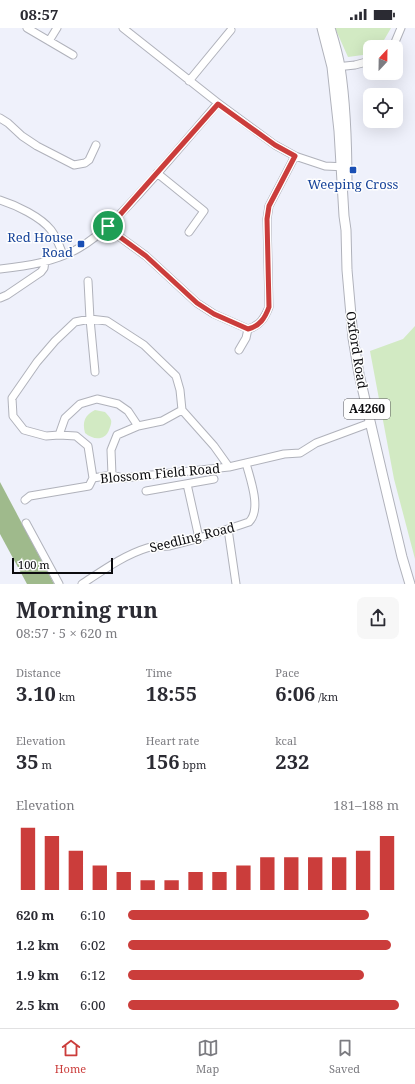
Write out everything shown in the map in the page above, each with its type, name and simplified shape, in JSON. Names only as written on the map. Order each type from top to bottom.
[{"type":"main road","name":"Oxford Road","points":[[322,28],[336,67]]},
{"type":"main road","name":"Oxford Road","points":[[330,28],[336,67],[339,131],[349,216],[346,230],[347,270],[353,338],[370,423],[402,557],[410,584]]},
{"type":"street","points":[[27,28],[73,56]]},
{"type":"street","points":[[49,41],[57,28]]},
{"type":"street","points":[[122,28],[218,104],[275,145],[295,156],[325,166],[344,167]]},
{"type":"street","points":[[396,40],[401,28]]},
{"type":"street","points":[[189,81],[231,30]]},
{"type":"street","points":[[336,67],[363,63]]},
{"type":"street","points":[[0,269],[21,267],[45,261],[79,248],[118,217],[218,104]]},
{"type":"street","points":[[0,118],[37,146],[74,165],[85,163],[89,160],[96,144]]},
{"type":"street","points":[[108,226],[146,256],[197,303],[214,314],[248,329],[253,328],[261,322],[269,307],[267,219],[269,206],[295,156]]},
{"type":"street","points":[[157,173],[204,211],[189,232]]},
{"type":"street","points":[[0,200],[20,208],[50,228],[64,255]]},
{"type":"street","points":[[0,298],[7,295],[41,272],[44,268],[45,261]]},
{"type":"street","points":[[88,281],[95,372]]},
{"type":"street","points":[[94,478],[88,446],[76,436],[46,436],[24,430],[13,416],[12,398],[37,362],[55,341],[75,322],[90,320],[107,321],[144,345],[176,376],[180,390],[182,410],[214,446],[229,467]]},
{"type":"street","points":[[239,350],[246,338],[248,329]]},
{"type":"street","points":[[59,435],[65,418],[80,404],[97,399],[118,404],[128,411],[138,426]]},
{"type":"street","points":[[112,475],[111,450],[118,435],[138,426],[162,420],[182,410]]},
{"type":"street","name":"Blossom Field Road","points":[[25,500],[30,496],[89,486],[94,478],[112,475],[123,478],[229,467],[284,454],[300,453],[316,443],[370,423]]},
{"type":"street","name":"Seedling Road","points":[[82,584],[119,561],[148,548],[167,546],[199,538],[248,522],[254,513],[255,502],[246,463]]},
{"type":"street","points":[[146,490],[214,479]]},
{"type":"street","points":[[187,484],[199,538]]},
{"type":"street","points":[[26,523],[58,584]]},
{"type":"street","points":[[228,529],[236,584]]},
{"type":"green space","points":[[335,28],[391,28],[384,40],[363,40],[363,55],[348,57]]},
{"type":"green space","points":[[415,326],[415,559],[394,479],[370,351],[403,339]]},
{"type":"green space","points":[[95,410],[105,412],[111,419],[107,434],[102,438],[95,438],[88,435],[85,433],[84,429],[85,419]]},
{"type":"green space","points":[[0,482],[54,584],[27,584],[0,534]]},
{"type":"place","name":"Weeping Cross","points":[[353,170]]},
{"type":"place","name":"Red House Road","points":[[81,244]]},
{"type":"route","points":[[218,104],[275,145],[295,156],[269,206],[267,219],[269,307],[261,322],[253,328],[248,329],[214,314],[197,303],[183,292],[146,256],[108,226],[118,217],[218,104]]}]
